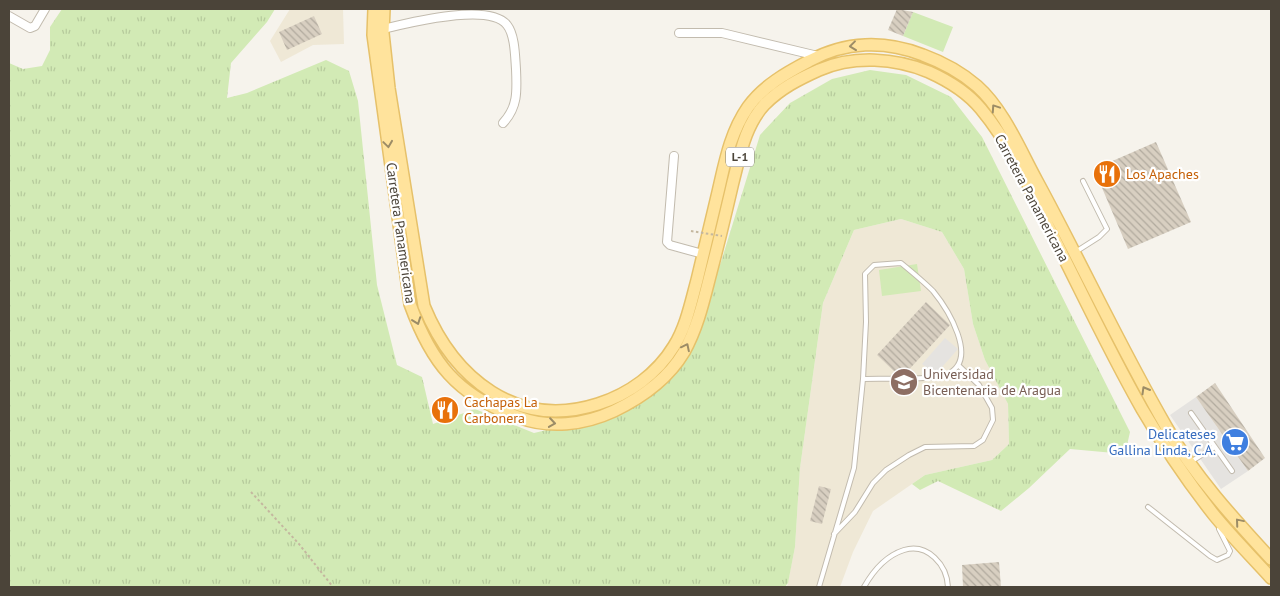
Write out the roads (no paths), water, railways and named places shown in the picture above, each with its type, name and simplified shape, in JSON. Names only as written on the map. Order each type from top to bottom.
[{"type":"main road","name":"Carretera Panamericana","points":[[374,9],[373,35],[410,304],[420,332],[441,368],[459,385],[491,406],[521,419],[562,425],[586,422],[611,412],[639,397],[661,380],[683,354],[700,317],[743,143],[758,114],[789,84],[828,66],[851,61],[894,61],[915,67],[956,85],[979,106],[990,121],[1026,181],[1097,325],[1142,408],[1213,513],[1271,578]]},
{"type":"main road","name":"Carretera Panamericana","points":[[384,9],[383,29],[389,88],[424,306],[435,333],[455,361],[468,375],[486,388],[512,403],[530,408],[566,412],[613,400],[636,386],[656,370],[676,344],[689,311],[732,136],[742,117],[754,101],[784,74],[818,56],[851,45],[899,47],[944,64],[977,86],[1002,120],[1075,252],[1137,375],[1170,432],[1190,462],[1271,559]]},
{"type":"street","points":[[9,16],[30,28],[34,26],[45,9]]},
{"type":"street","points":[[383,29],[430,19],[473,15],[491,15],[500,19],[508,26],[515,51],[516,71],[516,104],[511,114],[503,123]]},
{"type":"street","points":[[679,32],[722,33],[818,56]]},
{"type":"street","points":[[674,156],[667,242],[670,245],[703,254]]},
{"type":"lane","points":[[1075,252],[1099,237],[1107,229],[1083,181]]},
{"type":"lane","points":[[819,587],[832,536],[854,468],[863,379],[866,322],[865,274],[874,265],[901,263],[934,292],[943,304],[960,338],[962,352],[958,365],[947,374],[863,379]]},
{"type":"lane","points":[[832,536],[854,512],[873,483],[886,470],[909,455],[925,447],[974,446],[983,440],[993,420],[992,408],[979,386],[958,365]]},
{"type":"lane","points":[[1190,413],[1213,448],[1232,471]]},
{"type":"lane","points":[[1190,462],[1213,448]]},
{"type":"lane","points":[[1148,506],[1217,560],[1223,558],[1230,551],[1213,513]]},
{"type":"lane","points":[[864,587],[879,565],[904,550],[926,551],[938,560],[947,575],[948,587]]},
{"type":"place","name":"Los Apaches","points":[[1107,174]]},
{"type":"place","name":"Universidad Bicentenaria de Aragua","points":[[904,382]]},
{"type":"place","name":"Cachapas La Carbonera","points":[[445,410]]},
{"type":"place","name":"Delicateses Gallina Linda, C.A.","points":[[1235,442]]}]
